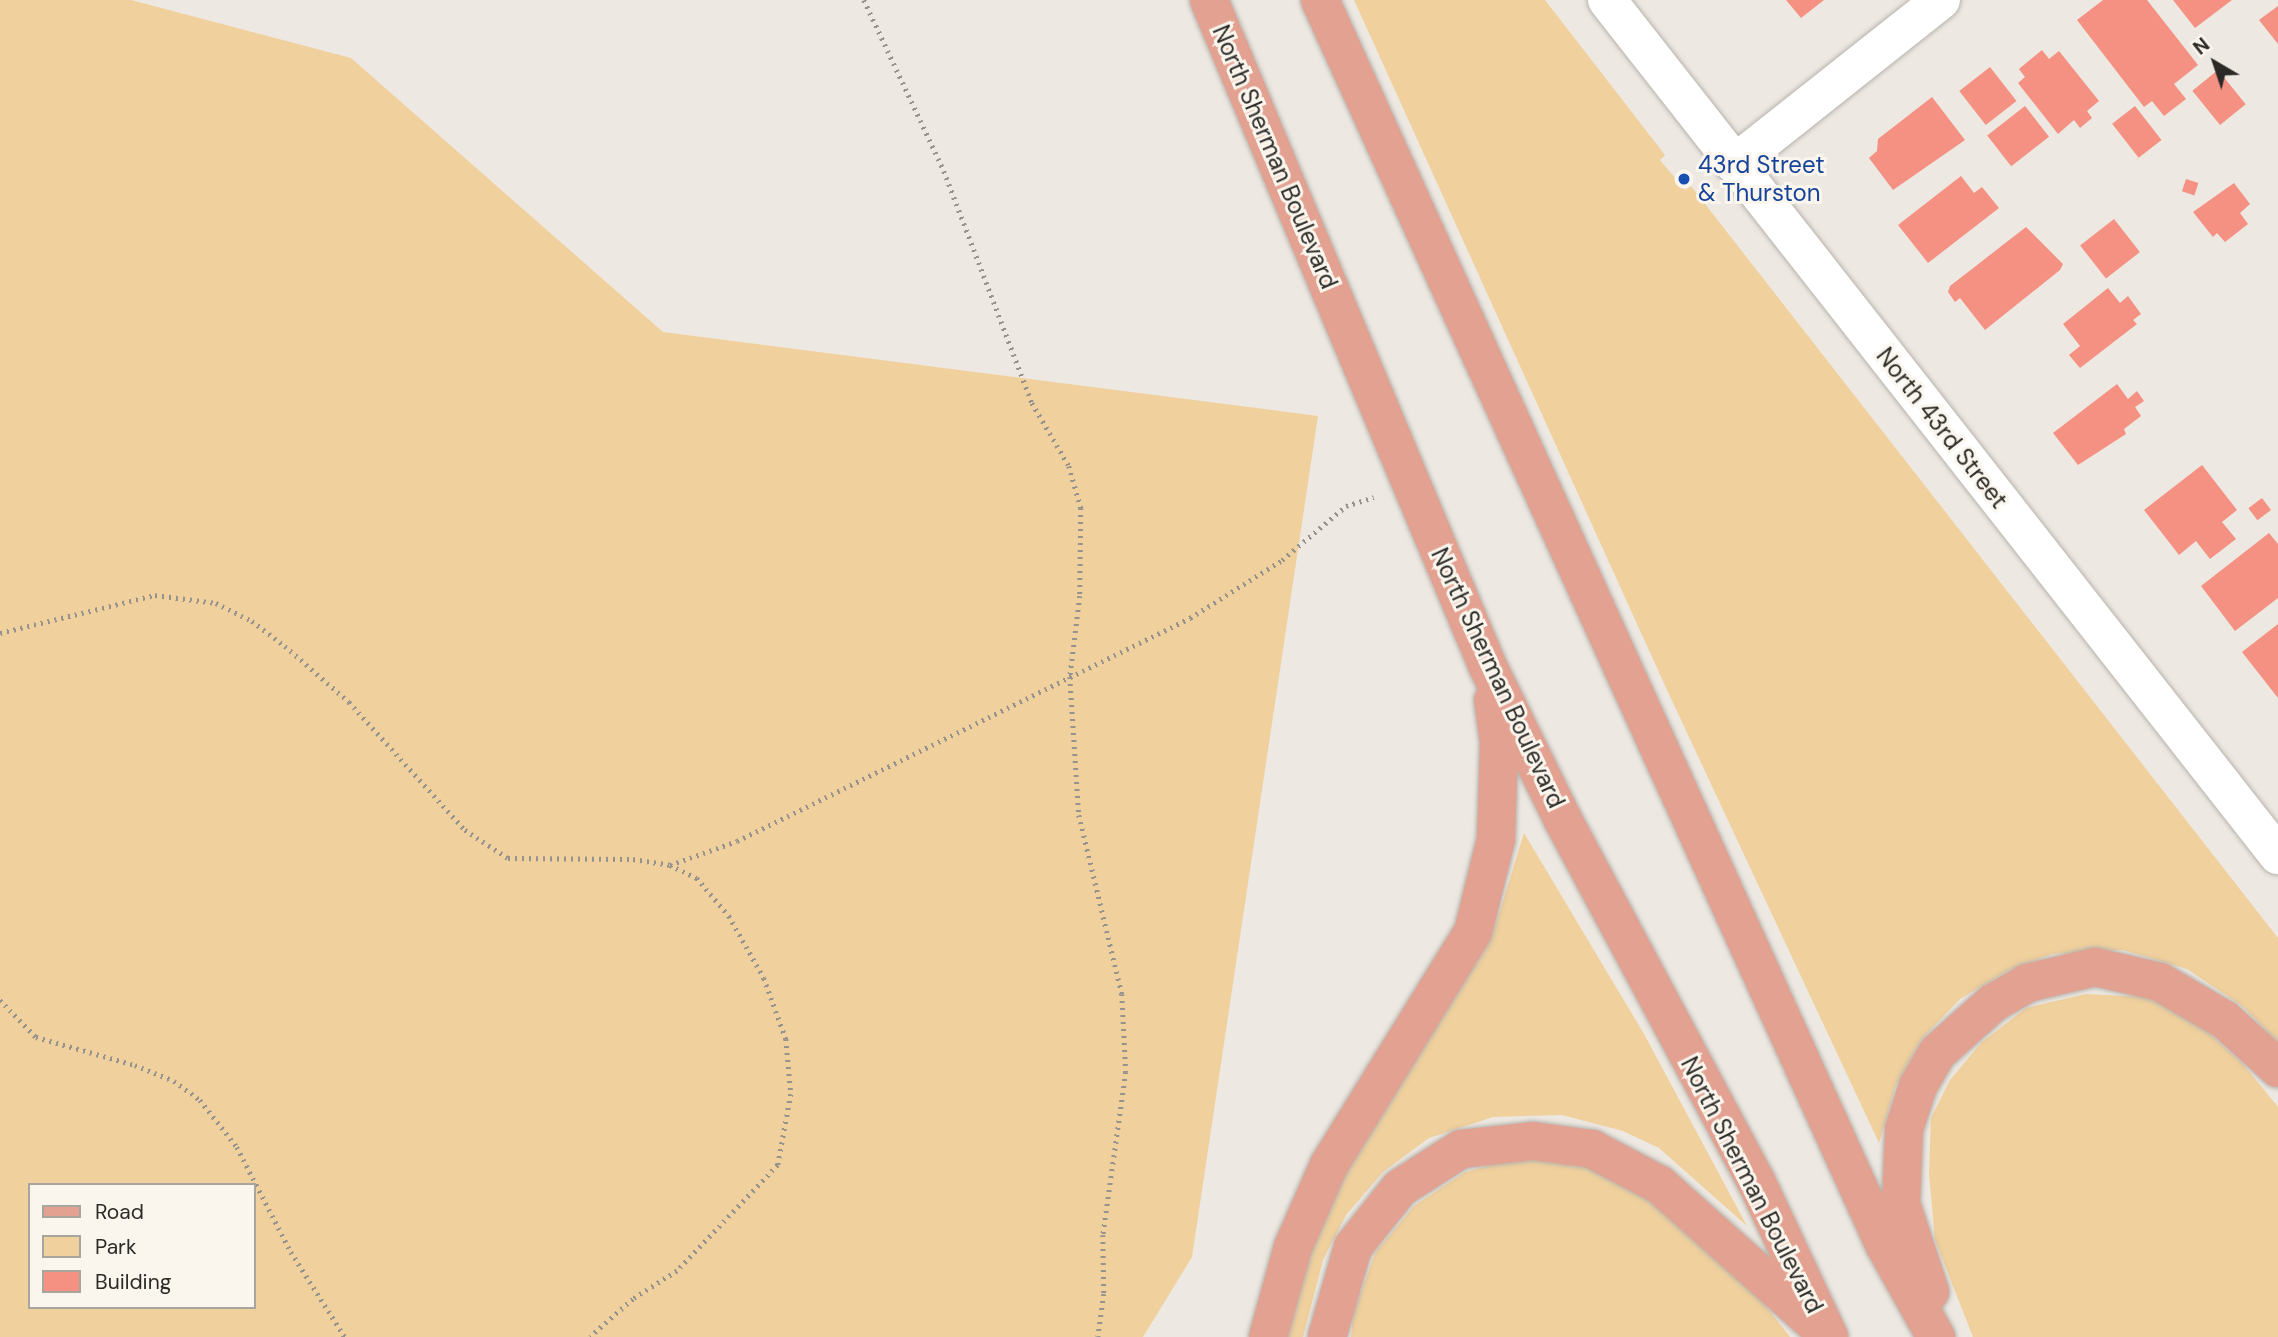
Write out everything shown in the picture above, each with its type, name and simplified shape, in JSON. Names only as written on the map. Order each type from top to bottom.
[{"type":"main road","name":"North Sherman Boulevard","points":[[1209,0],[1488,667],[1563,821],[1756,1181],[1828,1336]]},
{"type":"main road","points":[[1320,0],[1878,1231],[1936,1337]]},
{"type":"main road","points":[[1268,1337],[1293,1247],[1329,1164],[1473,932],[1496,839],[1499,742],[1488,667]]},
{"type":"main road","points":[[1945,1337],[1902,1205],[1900,1167],[1904,1129],[1919,1086],[1937,1052],[1972,1021],[2027,984],[2095,967],[2160,982],[2225,1020],[2278,1068]]},
{"type":"main road","points":[[1327,1337],[1353,1247],[1400,1188],[1461,1149],[1532,1141],[1592,1149],[1660,1185],[1828,1336]]},
{"type":"street","name":"North 43rd Street","points":[[1607,0],[2278,855]]},
{"type":"street","points":[[1734,164],[1941,0]]},
{"type":"path","points":[[864,0],[944,171],[1032,403],[1069,466],[1081,508],[1080,596],[1070,677],[1079,815],[1122,995],[1125,1059],[1103,1235],[1104,1294],[1097,1337]]},
{"type":"path","points":[[670,865],[737,841],[1191,618],[1244,585],[1346,506],[1411,485]]},
{"type":"path","points":[[0,633],[131,598],[181,596],[216,603],[252,621],[317,673],[465,830],[508,858],[633,859],[670,865],[697,877],[729,916],[764,978],[786,1039],[791,1094],[778,1165],[677,1271],[633,1299],[590,1337]]},
{"type":"path","points":[[0,1000],[36,1037],[135,1065],[174,1081],[200,1100],[237,1147],[256,1183]]},
{"type":"path","points":[[256,1184],[291,1252],[345,1337]]},
{"type":"green space","points":[[0,0],[131,0],[351,58],[663,332],[1318,416],[1192,1257],[1143,1337],[0,1337]]},
{"type":"green space","points":[[1354,0],[1545,0],[1665,155],[1660,160],[1685,190],[1691,186],[2278,938],[2278,1042],[2242,1006],[2187,969],[2123,950],[2053,954],[2009,970],[1960,999],[1921,1040],[1896,1085],[1879,1143],[1667,690]]},
{"type":"green space","points":[[1524,833],[1644,1034],[1747,1226],[1659,1148],[1623,1131],[1562,1115],[1493,1117],[1429,1138],[1383,1172],[1346,1215],[1323,1260],[1303,1337],[1288,1337],[1311,1246],[1342,1178],[1491,940]]},
{"type":"green space","points":[[2086,994],[2146,997],[2197,1022],[2243,1064],[2278,1107],[2278,1337],[1973,1337],[1935,1240],[1929,1174],[1931,1118],[1950,1080],[1981,1043],[2026,1008]]},
{"type":"green space","points":[[1522,1157],[1576,1160],[1631,1182],[1737,1269],[1790,1337],[1351,1337],[1353,1315],[1375,1253],[1414,1206],[1465,1172]]},
{"type":"building","points":[[1786,0],[1824,0],[1801,18]]},
{"type":"building","points":[[2103,0],[2147,0],[2198,65],[2174,84],[2186,99],[2164,116],[2152,101],[2144,107],[2077,20]]},
{"type":"building","points":[[2173,0],[2232,0],[2195,28]]},
{"type":"building","points":[[2278,6],[2278,44],[2259,20]]},
{"type":"building","points":[[2042,50],[2049,59],[2059,51],[2099,101],[2087,111],[2092,118],[2080,128],[2074,120],[2058,134],[2018,83],[2025,77],[2019,69]]},
{"type":"building","points":[[1990,67],[2016,101],[1986,125],[1959,91]]},
{"type":"building","points":[[2218,70],[2246,104],[2220,125],[2192,91]]},
{"type":"building","points":[[1932,97],[1965,140],[1893,190],[1869,158],[1877,151],[1878,139]]},
{"type":"building","points":[[2025,106],[2049,137],[2011,166],[1987,136]]},
{"type":"building","points":[[2135,106],[2161,140],[2139,158],[2112,124]]},
{"type":"building","points":[[1961,176],[1974,193],[1982,187],[1999,208],[1928,263],[1898,225]]},
{"type":"building","points":[[2186,179],[2198,183],[2194,195],[2182,191]]},
{"type":"building","points":[[2234,183],[2250,204],[2240,213],[2248,224],[2225,242],[2217,233],[2213,237],[2193,212]]},
{"type":"building","points":[[2114,219],[2140,252],[2106,279],[2080,245]]},
{"type":"building","points":[[2026,227],[2063,264],[2060,270],[1985,330],[1960,298],[1955,302],[1948,292],[1950,286]]},
{"type":"building","points":[[2108,288],[2120,303],[2128,296],[2141,314],[2133,320],[2137,324],[2080,368],[2069,355],[2080,346],[2063,324]]},
{"type":"building","points":[[2117,384],[2128,399],[2137,391],[2144,401],[2135,407],[2141,416],[2124,429],[2126,434],[2078,465],[2053,433]]},
{"type":"building","points":[[2202,465],[2237,510],[2222,522],[2236,539],[2210,559],[2196,541],[2179,555],[2144,510]]},
{"type":"building","points":[[2262,498],[2271,510],[2257,520],[2248,508]]},
{"type":"building","points":[[2269,533],[2278,544],[2278,598],[2235,631],[2201,586]]},
{"type":"building","points":[[2278,624],[2278,698],[2242,652]]},
{"type":"place","name":"43rd Street & Thurston","points":[[1684,179]]}]
